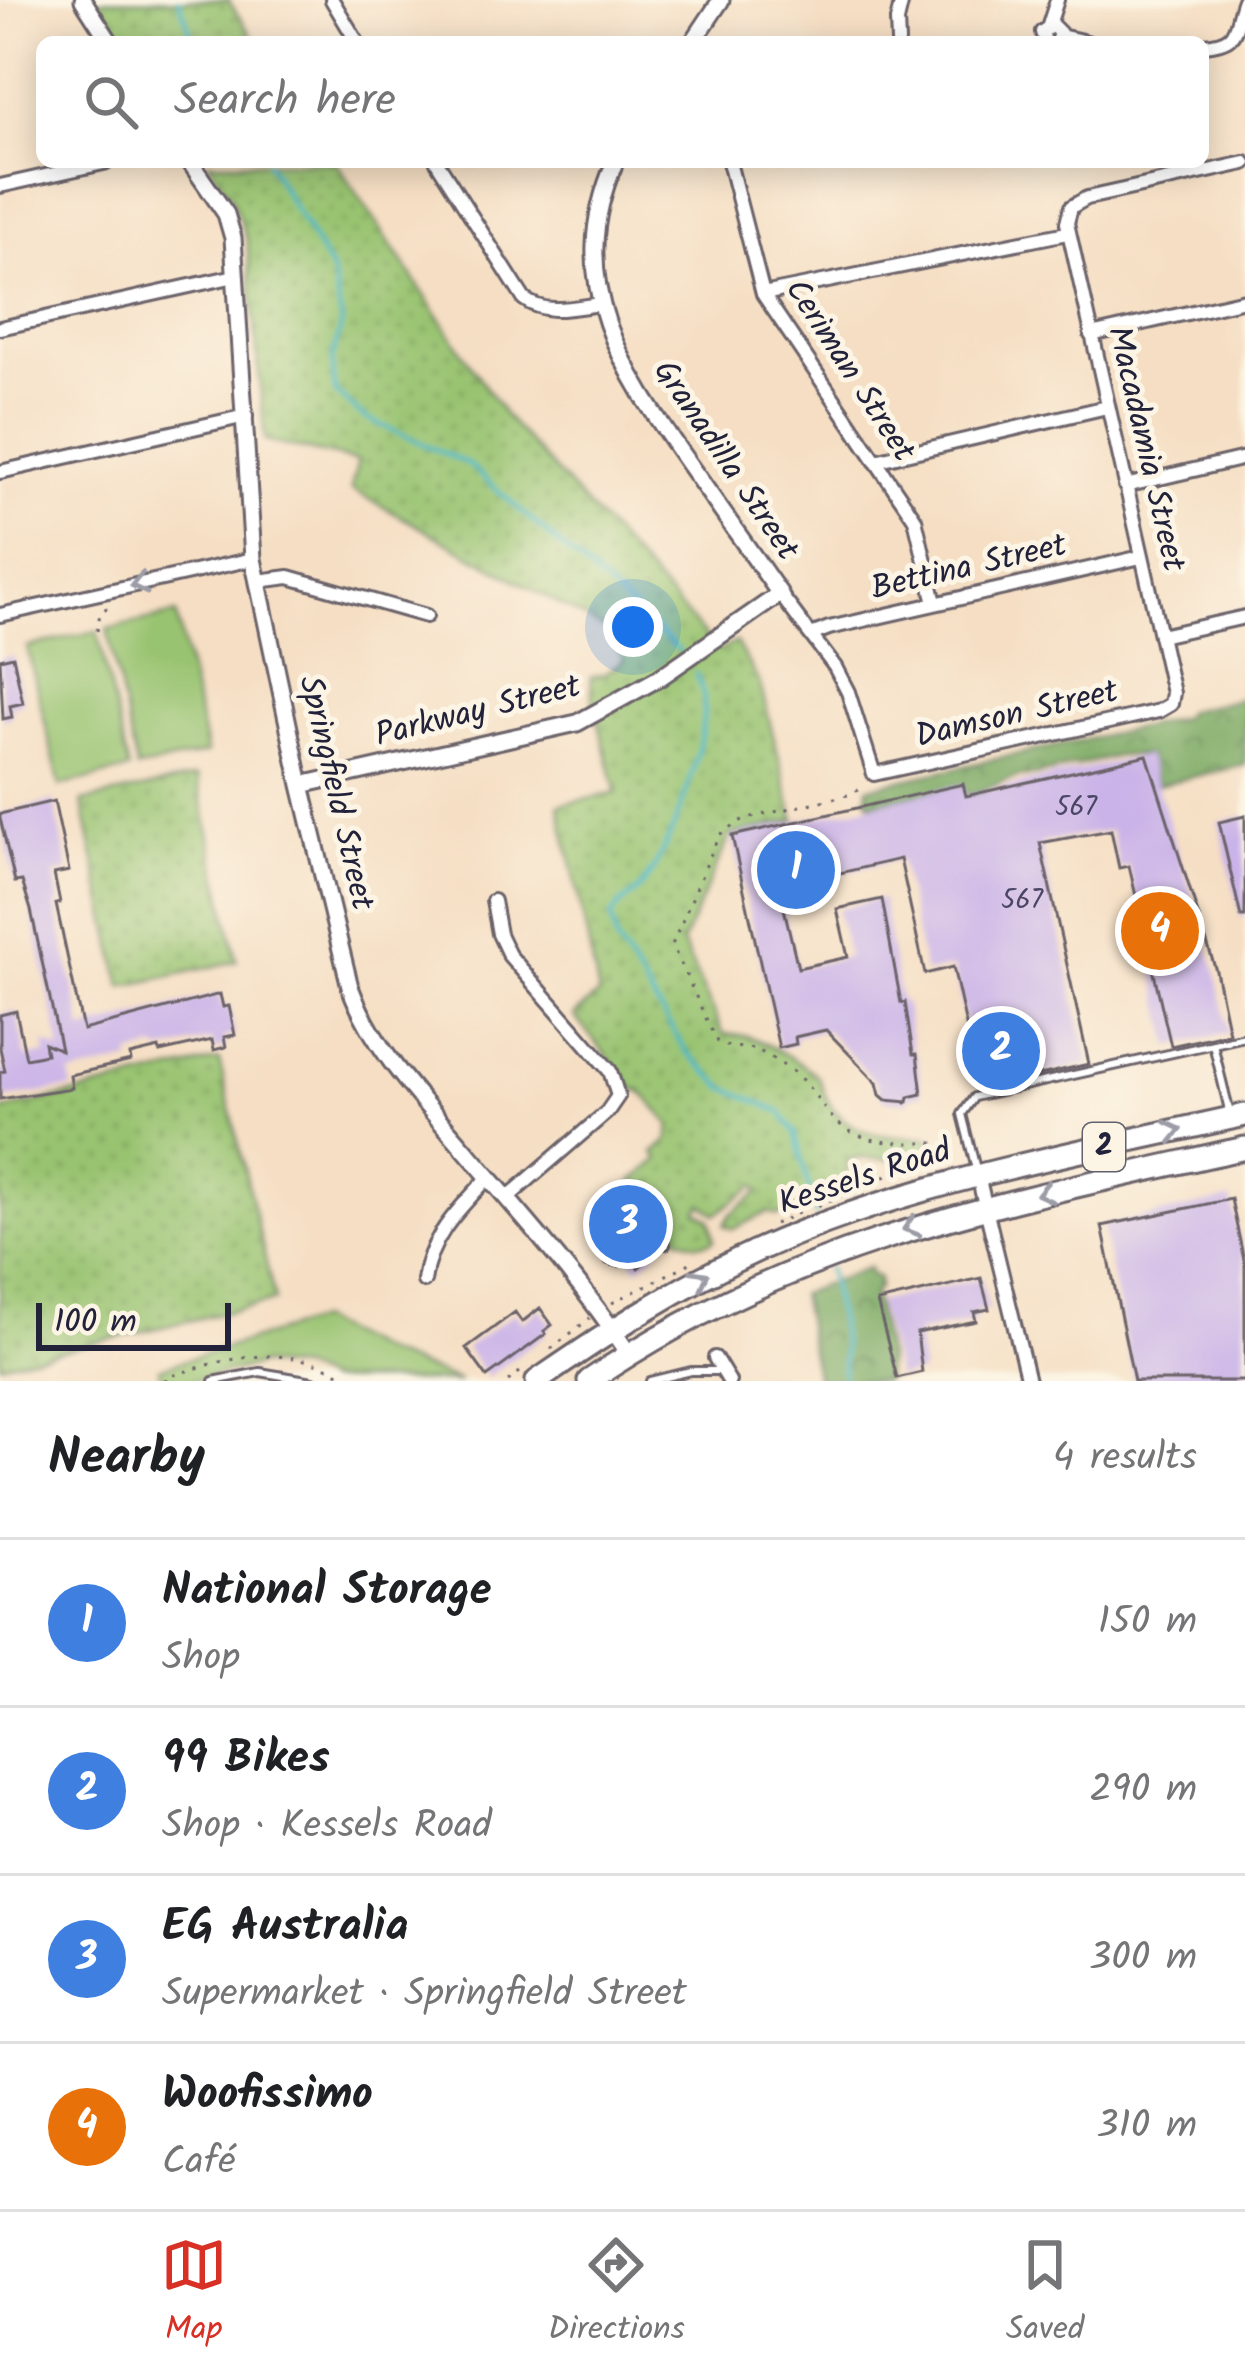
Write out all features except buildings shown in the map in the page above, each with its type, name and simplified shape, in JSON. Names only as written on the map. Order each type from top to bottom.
[{"type":"highway","name":"Kessels Road","points":[[531,1375],[834,1209],[1238,1116]]},
{"type":"highway","name":"Kessels Road","points":[[589,1381],[722,1303],[839,1251],[985,1207],[1245,1148]]},
{"type":"highway","points":[[559,1381],[572,1381]]},
{"type":"street","points":[[83,0],[106,36]]},
{"type":"street","points":[[332,0],[353,36]]},
{"type":"street","points":[[697,36],[722,0]]},
{"type":"street","points":[[898,36],[902,0]]},
{"type":"street","points":[[1056,34],[1057,0]]},
{"type":"street","points":[[1209,44],[1234,36],[1244,0]]},
{"type":"street","name":"Macadamia Street","points":[[1171,704],[1173,693],[1067,233],[1071,206],[1088,198],[1245,163]]},
{"type":"street","points":[[0,186],[81,168]]},
{"type":"street","name":"Springfield Street","points":[[194,168],[226,214],[232,238],[253,559],[301,785],[358,1009],[392,1065],[507,1198],[629,1354]]},
{"type":"street","points":[[441,168],[524,299],[551,310],[601,304]]},
{"type":"street","name":"Granadilla Street","points":[[614,168],[599,216],[596,253],[601,304],[616,353],[643,399],[848,692],[874,773]]},
{"type":"street","name":"Ceriman Street","points":[[731,168],[763,294],[915,519],[935,604]]},
{"type":"street","points":[[763,294],[1067,233]]},
{"type":"street","points":[[0,328],[235,276]]},
{"type":"street","points":[[1091,335],[1245,300]]},
{"type":"street","points":[[875,461],[1107,406]]},
{"type":"street","points":[[0,472],[246,416]]},
{"type":"street","points":[[1125,485],[1245,458]]},
{"type":"street","name":"Bettina Street","points":[[811,635],[1141,557]]},
{"type":"street","points":[[0,615],[253,559]]},
{"type":"street","points":[[258,580],[289,577],[426,616]]},
{"type":"street","name":"Parkway Street","points":[[301,785],[577,723],[659,678],[780,593]]},
{"type":"street","points":[[1160,636],[1245,617]]},
{"type":"street","name":"Damson Street","points":[[874,773],[1159,711],[1171,704]]},
{"type":"street","points":[[493,901],[499,934],[509,955],[610,1071],[619,1096],[607,1112],[507,1198]]},
{"type":"street","points":[[978,1176],[1028,1381]]},
{"type":"street","points":[[424,1281],[426,1260],[436,1238],[489,1177]]},
{"type":"street","points":[[716,1358],[728,1376]]},
{"type":"lane","points":[[978,1176],[962,1114],[974,1097],[1245,1037]]},
{"type":"lane","points":[[1213,1044],[1238,1116]]},
{"type":"lane","points":[[627,1256],[619,1262],[609,1260],[592,1237],[636,1198]]},
{"type":"lane","points":[[648,1238],[654,1233],[666,1245]]},
{"type":"lane","points":[[650,1381],[691,1371],[728,1376]]},
{"type":"lane","points":[[214,1381],[260,1372],[313,1381]]},
{"type":"path","points":[[97,631],[100,613],[112,606],[110,591]]},
{"type":"path","points":[[834,1209],[881,1178],[934,1162],[935,1143],[874,1141],[853,1132],[830,1114],[793,1071],[755,1049],[727,1048],[717,1042],[673,945],[719,835],[743,819],[862,790],[874,773]]},
{"type":"path","points":[[905,1102],[913,1108]]},
{"type":"path","points":[[542,1356],[577,1327]]},
{"type":"path","points":[[508,1381],[531,1375]]},
{"type":"green space","points":[[98,0],[228,0],[252,36],[123,36]]},
{"type":"green space","points":[[212,168],[340,168],[505,416],[719,651],[736,642],[760,684],[795,820],[730,836],[682,943],[723,1033],[756,1039],[811,1071],[837,1113],[859,1129],[886,1136],[929,1137],[932,1155],[923,1159],[908,1152],[888,1159],[847,1162],[848,1180],[872,1170],[877,1173],[847,1192],[777,1216],[768,1212],[733,1229],[724,1225],[759,1192],[755,1186],[716,1214],[702,1204],[697,1211],[710,1219],[714,1240],[701,1244],[668,1228],[632,1182],[659,1160],[654,1153],[668,1141],[671,1125],[635,1090],[574,1016],[599,994],[559,805],[617,793],[591,677],[624,660],[608,631],[351,489],[358,461],[265,441],[247,241],[231,196]]},
{"type":"green space","points":[[176,614],[207,753],[137,769],[107,629]]},
{"type":"green space","points":[[97,631],[129,770],[60,786],[27,647]]},
{"type":"green space","points":[[1245,698],[1245,765],[1157,785],[1147,755],[1117,756],[1016,778],[966,796],[963,785],[872,804],[867,798],[868,787],[1181,718],[1186,711]]},
{"type":"green space","points":[[197,777],[237,961],[122,987],[82,802]]},
{"type":"green space","points":[[219,1060],[275,1301],[0,1364],[0,1111]]},
{"type":"green space","points":[[869,1267],[870,1274],[878,1277],[879,1287],[873,1294],[887,1357],[884,1381],[817,1381],[800,1294]]},
{"type":"green space","points":[[317,1320],[385,1354],[460,1381],[327,1381],[299,1369],[259,1365],[192,1381],[161,1381],[159,1368]]},
{"type":"waterway","points":[[179,0],[192,36]]},
{"type":"waterway","points":[[271,168],[332,272],[342,323],[332,359],[335,392],[365,418],[468,464],[679,650]]},
{"type":"waterway","points":[[696,674],[704,698],[703,722],[685,797],[643,885],[611,917],[617,942],[686,1051],[724,1087],[781,1112],[795,1133],[816,1216]]},
{"type":"waterway","points":[[828,1268],[843,1346],[843,1381]]},
{"type":"place","name":"National Storage","points":[[796,870]]},
{"type":"place","name":"Woofissimo","points":[[1160,931]]},
{"type":"place","name":"99 Bikes","points":[[1001,1051]]},
{"type":"place","name":"EG Australia","points":[[628,1224]]}]
